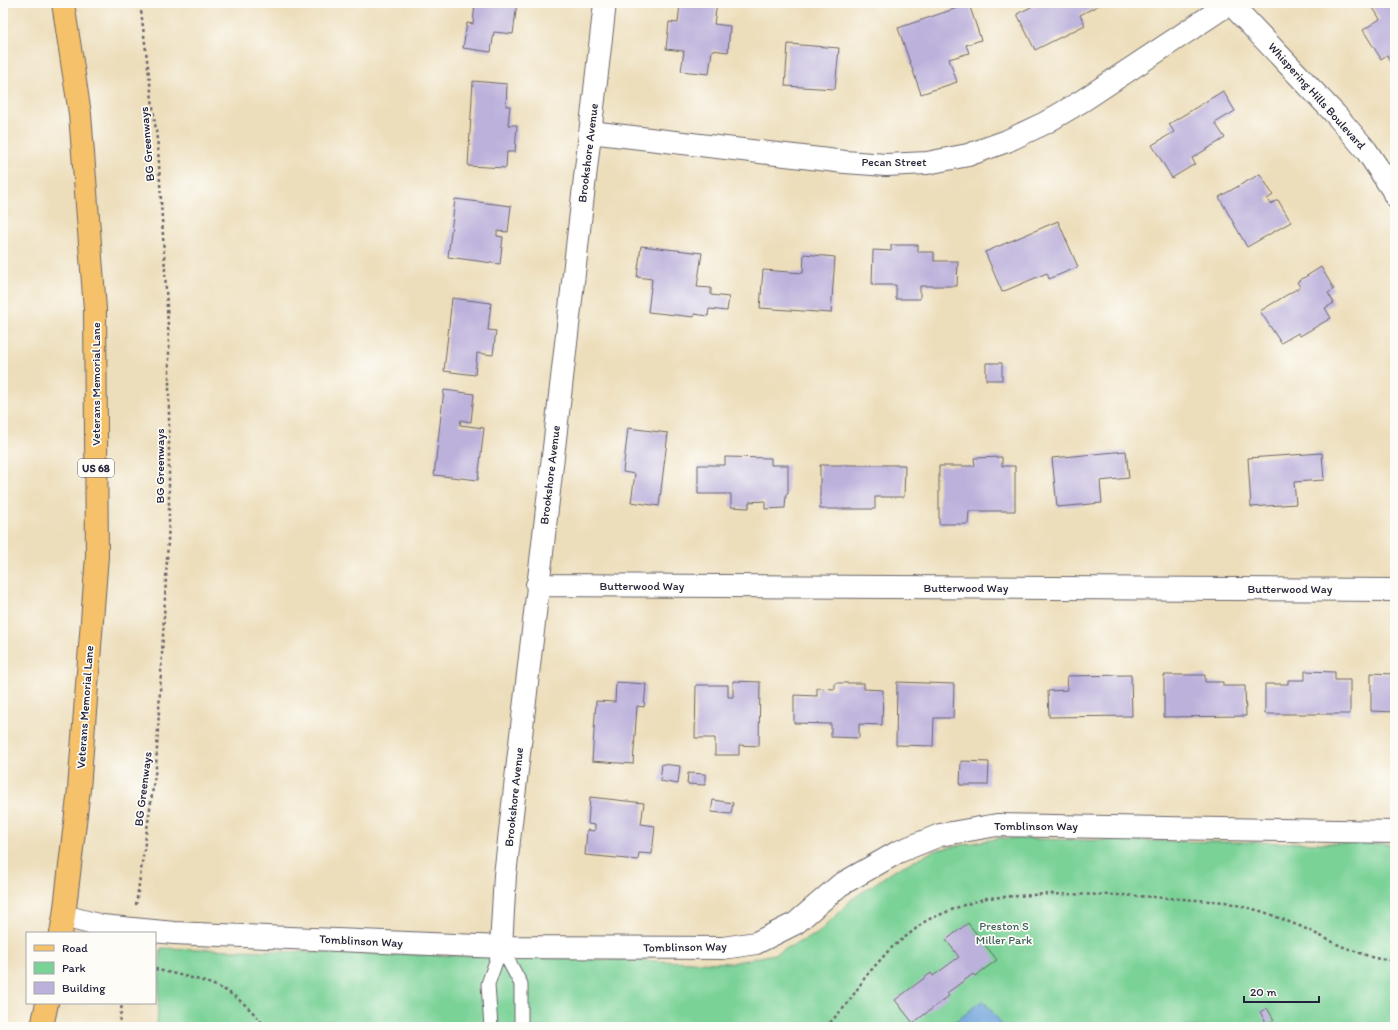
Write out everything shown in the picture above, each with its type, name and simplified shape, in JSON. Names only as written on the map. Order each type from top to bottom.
[{"type":"main road","name":"Veterans Memorial Lane","points":[[62,3],[80,114],[95,309],[97,556],[79,789],[62,925]]},
{"type":"main road","points":[[42,1027],[47,1004]]},
{"type":"street","name":"Brookshore Avenue","points":[[500,947],[505,875],[537,585],[605,3]]},
{"type":"street","name":"Pecan Street","points":[[590,132],[839,161],[886,165],[927,163],[968,155],[1008,141],[1045,123],[1082,101],[1230,3]]},
{"type":"street","name":"Whispering Hills Boulevard","points":[[1230,3],[1336,115],[1366,150],[1395,196]]},
{"type":"street","name":"Butterwood Way","points":[[537,585],[1395,590]]},
{"type":"street","name":"Tomblinson Way","points":[[62,925],[102,926],[174,933],[500,947],[723,948],[756,943],[796,923],[840,885],[898,852],[940,835],[997,825],[1395,832]]},
{"type":"lane","points":[[491,1027],[488,984],[500,947]]},
{"type":"lane","points":[[500,947],[521,984],[521,1027]]},
{"type":"path","name":"BG Greenways","points":[[133,929],[156,767],[169,522],[169,343],[158,147],[140,3]]},
{"type":"path","points":[[826,1027],[848,1003],[866,976],[890,949],[927,920],[961,906],[987,898],[1047,894],[1123,895],[1225,902],[1264,912],[1302,927],[1341,946],[1374,958],[1395,962]]},
{"type":"path","points":[[156,969],[216,986],[234,996],[248,1007],[266,1027]]},
{"type":"path","points":[[119,1027],[122,1004]]},
{"type":"green space","name":"Preston S Miller Park","points":[[1000,838],[1395,844],[1395,1027],[157,1027],[161,948],[732,963],[774,954],[817,934],[851,900],[893,871],[936,850]]},
{"type":"water","points":[[983,1000],[1004,1027],[949,1027]]},
{"type":"building","points":[[475,3],[517,3],[513,34],[494,32],[491,52],[463,48],[467,23],[473,24]]},
{"type":"building","points":[[680,3],[717,3],[714,24],[730,26],[728,52],[712,50],[709,74],[681,71],[684,51],[666,49],[669,22],[678,23]]},
{"type":"building","points":[[1039,3],[1103,3],[1080,15],[1085,25],[1035,50],[1017,14]]},
{"type":"building","points":[[1370,3],[1395,3],[1395,67],[1387,55],[1381,59],[1363,30],[1380,19]]},
{"type":"building","points":[[969,4],[981,40],[966,45],[969,53],[949,59],[957,82],[921,94],[898,28]]},
{"type":"building","points":[[788,44],[839,48],[835,89],[785,86]]},
{"type":"building","points":[[473,81],[507,84],[506,106],[510,106],[508,125],[517,125],[515,152],[507,152],[506,168],[468,166]]},
{"type":"building","points":[[1223,91],[1235,111],[1215,123],[1225,138],[1192,158],[1195,164],[1172,178],[1152,145],[1174,132],[1169,124]]},
{"type":"building","points":[[1260,174],[1273,195],[1267,199],[1270,204],[1278,200],[1291,222],[1247,247],[1219,197]]},
{"type":"building","points":[[455,199],[511,206],[508,232],[497,231],[497,236],[503,237],[500,264],[448,257]]},
{"type":"building","points":[[1058,221],[1078,267],[1049,279],[1047,273],[1002,292],[985,252]]},
{"type":"building","points":[[891,245],[918,245],[918,252],[934,252],[934,261],[958,261],[957,286],[920,286],[920,299],[896,299],[896,285],[872,285],[873,250],[891,251]]},
{"type":"building","points":[[641,246],[702,253],[697,287],[711,288],[711,295],[729,297],[727,311],[709,309],[708,316],[694,314],[694,317],[648,312],[652,279],[637,277]]},
{"type":"building","points":[[804,254],[835,257],[831,313],[760,308],[763,270],[803,273]]},
{"type":"building","points":[[1321,267],[1334,289],[1328,293],[1334,303],[1325,308],[1331,318],[1300,336],[1298,333],[1281,343],[1260,311],[1300,287],[1297,282]]},
{"type":"building","points":[[452,298],[491,303],[488,330],[496,331],[493,355],[477,353],[475,375],[444,371]]},
{"type":"building","points":[[986,363],[1002,363],[1002,380],[986,380]]},
{"type":"building","points":[[444,390],[474,394],[471,422],[461,420],[460,425],[484,428],[478,480],[434,475]]},
{"type":"building","points":[[628,428],[668,433],[659,506],[631,502],[635,474],[623,472]]},
{"type":"building","points":[[1126,451],[1129,478],[1100,481],[1102,503],[1057,507],[1052,458]]},
{"type":"building","points":[[1322,453],[1324,480],[1294,482],[1296,504],[1251,507],[1248,458]]},
{"type":"building","points":[[725,457],[771,458],[771,465],[788,465],[788,494],[786,494],[785,508],[765,509],[765,501],[749,502],[749,508],[731,507],[731,494],[698,494],[698,465],[725,465]]},
{"type":"building","points":[[1002,457],[1002,466],[1015,466],[1015,511],[969,511],[968,524],[939,524],[939,466],[975,466],[974,458]]},
{"type":"building","points":[[820,465],[905,465],[904,497],[875,497],[875,509],[820,509]]},
{"type":"building","points":[[1305,671],[1335,672],[1335,680],[1350,680],[1350,714],[1265,714],[1265,684],[1288,684],[1288,680],[1305,680]]},
{"type":"building","points":[[1371,673],[1395,674],[1395,712],[1371,711]]},
{"type":"building","points":[[1131,675],[1132,716],[1049,717],[1048,691],[1068,690],[1067,676]]},
{"type":"building","points":[[1164,675],[1205,675],[1205,682],[1223,682],[1223,686],[1245,686],[1246,716],[1164,717]]},
{"type":"building","points":[[733,681],[760,682],[759,746],[739,745],[739,755],[715,755],[715,738],[695,738],[696,685],[728,685],[728,697],[733,697]]},
{"type":"building","points":[[616,682],[646,684],[644,707],[637,706],[633,764],[592,761],[596,701],[615,702]]},
{"type":"building","points":[[897,682],[954,684],[953,718],[934,718],[933,746],[896,745]]},
{"type":"building","points":[[835,683],[864,683],[864,689],[883,690],[882,725],[859,724],[859,738],[831,737],[831,724],[794,723],[794,695],[817,696],[817,688],[835,689]]},
{"type":"building","points":[[961,761],[989,762],[988,785],[960,785]]},
{"type":"building","points":[[662,764],[680,766],[678,784],[660,781]]},
{"type":"building","points":[[688,773],[705,774],[705,785],[687,784]]},
{"type":"building","points":[[590,797],[644,803],[641,824],[655,826],[652,854],[639,853],[638,860],[585,855],[587,830],[595,831],[595,825],[588,824]]},
{"type":"building","points":[[713,800],[733,803],[731,814],[711,812]]},
{"type":"building","points":[[968,923],[997,960],[975,976],[973,974],[947,993],[949,996],[913,1023],[895,1000],[931,973],[933,976],[959,957],[946,940]]},
{"type":"building","points":[[1267,1008],[1274,1020],[1267,1024],[1260,1012]]}]
